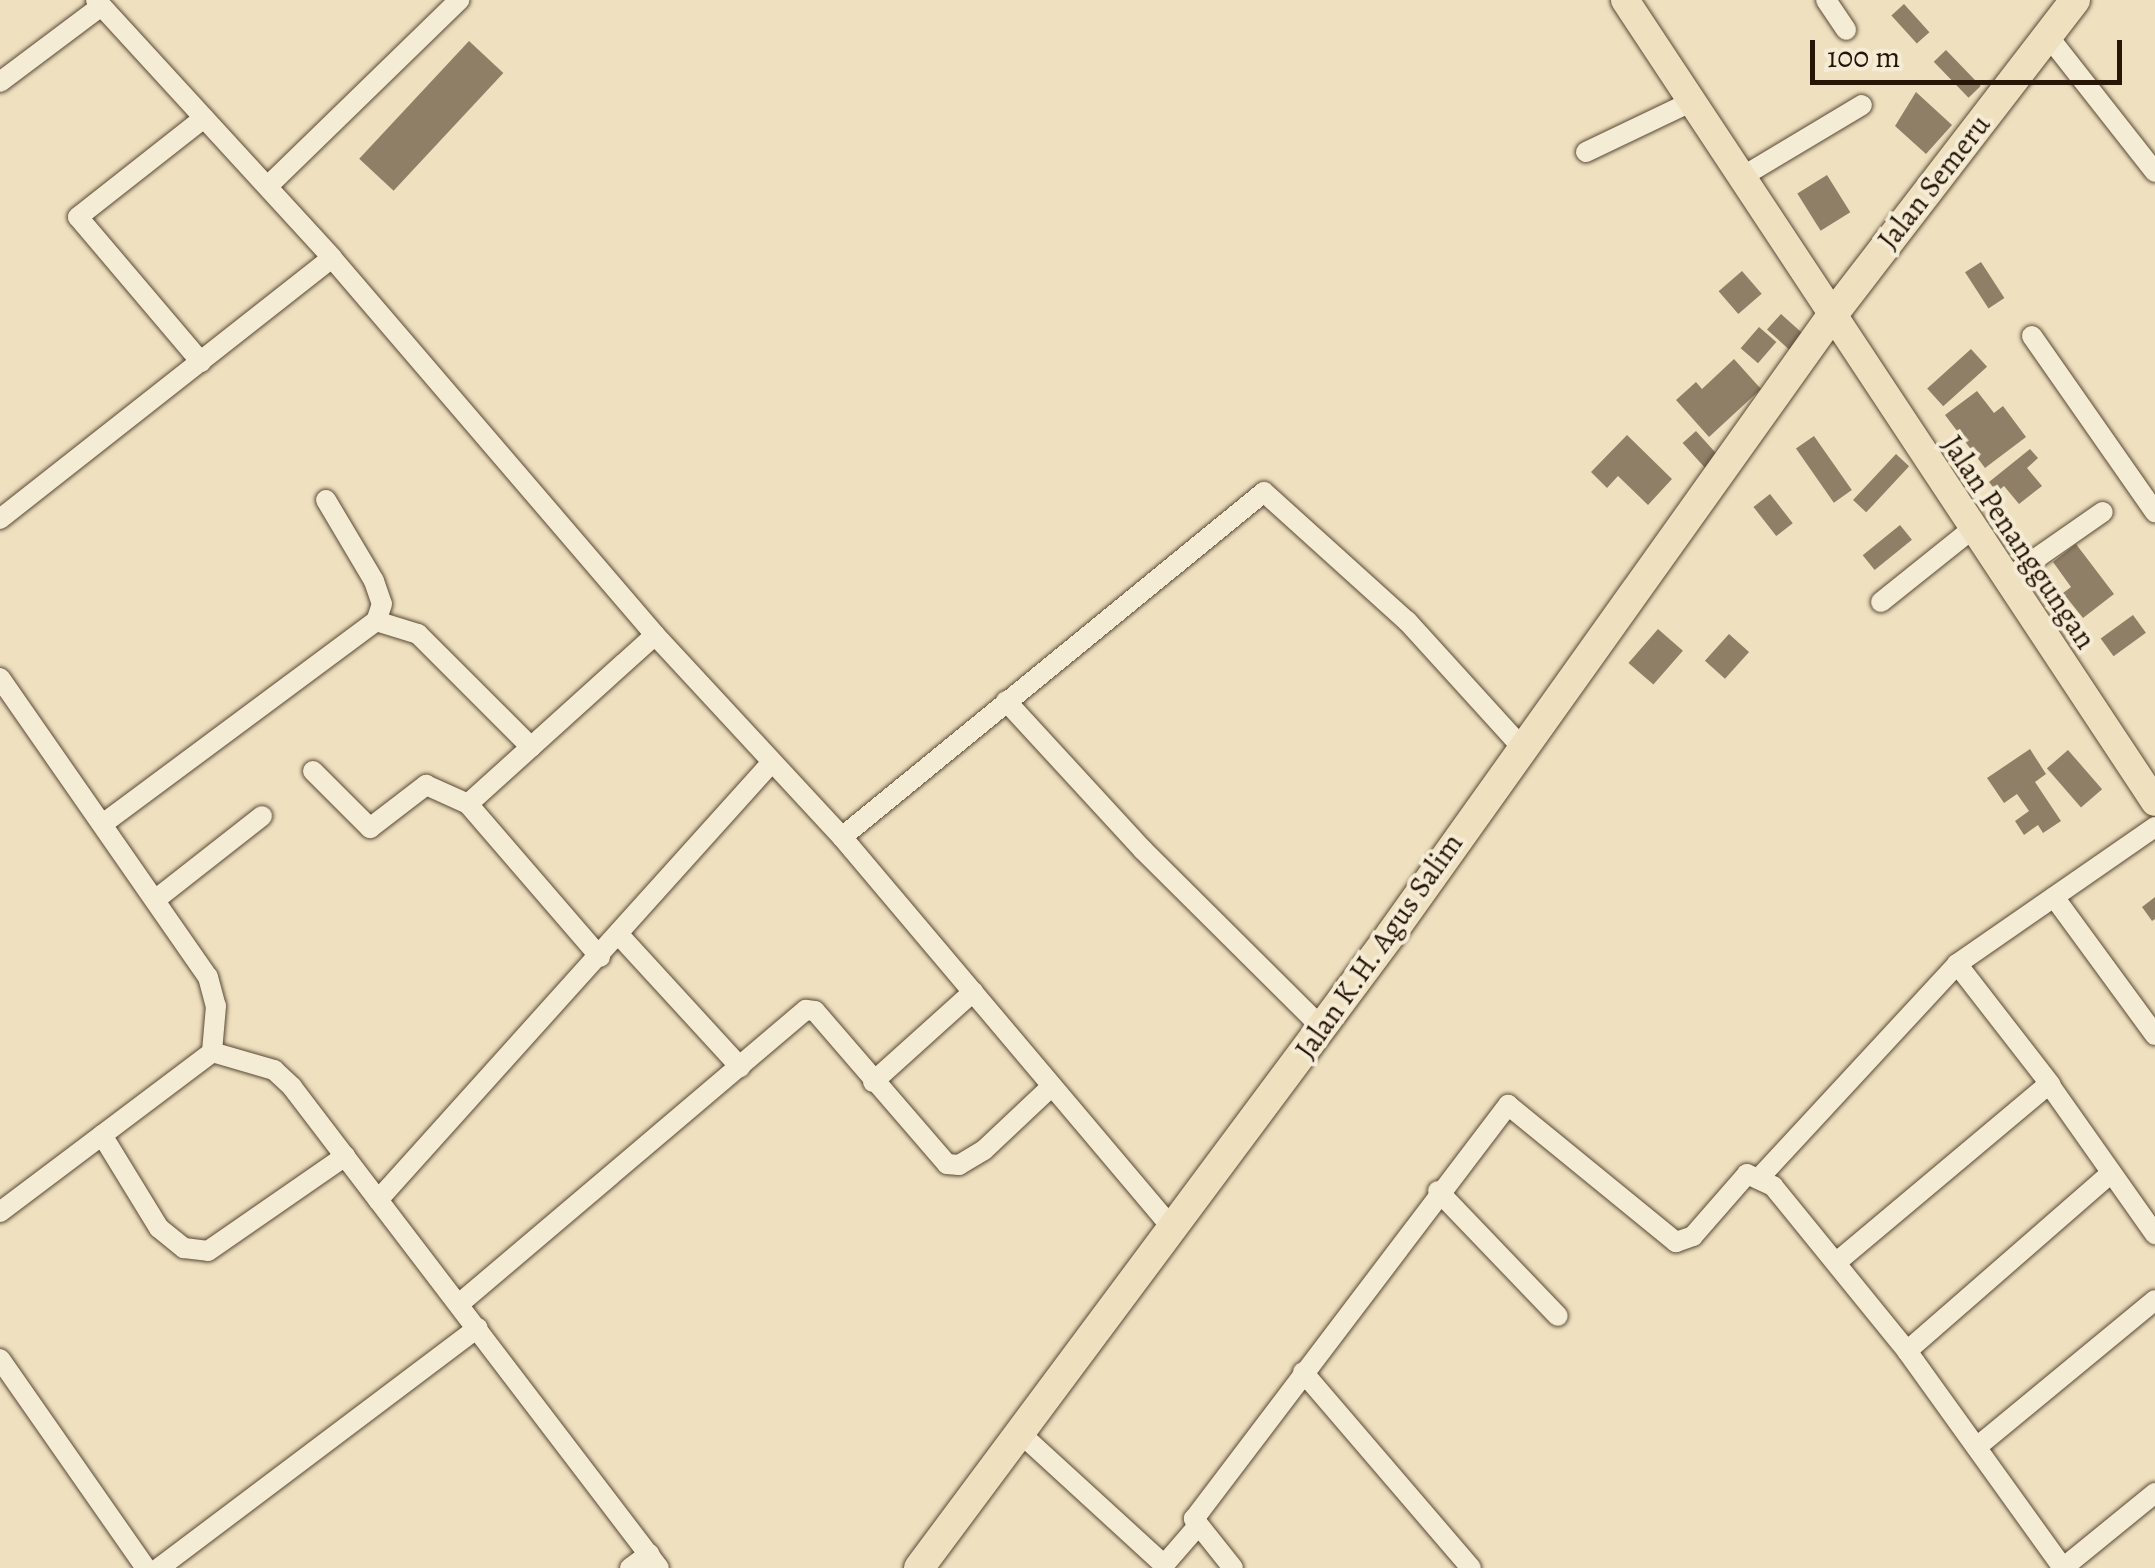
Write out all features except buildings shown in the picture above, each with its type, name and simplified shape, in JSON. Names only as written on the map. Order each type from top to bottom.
[{"type":"highway","name":"Jalan Semeru","points":[[1831,317],[2075,0]]},
{"type":"highway","name":"Jalan K.H. Agus Salim","points":[[919,1568],[1322,1028],[1520,745],[1831,317]]},
{"type":"main road","name":"Jalan Penanggungan","points":[[1625,0],[1971,530],[2155,802]]},
{"type":"street","points":[[268,186],[459,0]]},
{"type":"street","points":[[1826,0],[1846,30]]},
{"type":"street","points":[[0,82],[98,4],[268,186],[655,635],[842,837],[1172,1229]]},
{"type":"street","points":[[2048,36],[2155,172]]},
{"type":"street","points":[[1586,152],[1691,102]]},
{"type":"street","points":[[1740,178],[1862,105]]},
{"type":"street","points":[[201,362],[78,217],[204,118]]},
{"type":"street","points":[[0,519],[332,258]]},
{"type":"street","points":[[2032,336],[2155,512]]},
{"type":"street","points":[[842,837],[1264,492],[1407,621],[1520,745]]},
{"type":"street","points":[[104,823],[376,620],[382,604],[374,581],[326,500]]},
{"type":"street","points":[[2005,580],[2103,512]]},
{"type":"street","points":[[1881,602],[1971,530]]},
{"type":"street","points":[[376,620],[418,634],[532,748]]},
{"type":"street","points":[[468,804],[655,635]]},
{"type":"street","points":[[0,678],[104,823],[215,991],[212,1052]]},
{"type":"street","points":[[1006,701],[1143,850],[1322,1028]]},
{"type":"street","points":[[378,1200],[620,936],[771,763]]},
{"type":"street","points":[[314,771],[370,828],[426,786],[468,804],[600,958]]},
{"type":"street","points":[[155,900],[262,816]]},
{"type":"street","points":[[1020,1433],[1166,1566],[1196,1528],[1198,1514],[1438,1190],[1508,1105],[1676,1242],[1693,1236],[1744,1176],[1760,1176],[1957,964],[2155,827]]},
{"type":"street","points":[[2054,897],[2155,1036]]},
{"type":"street","points":[[620,936],[740,1067]]},
{"type":"street","points":[[1957,964],[2052,1085],[2155,1234]]},
{"type":"street","points":[[873,1082],[973,992]]},
{"type":"street","points":[[458,1304],[806,1010],[816,1011],[947,1164],[959,1165],[1052,1086]]},
{"type":"street","points":[[0,1212],[212,1052]]},
{"type":"street","points":[[212,1052],[284,1078],[654,1561],[630,1568]]},
{"type":"street","points":[[1838,1261],[2052,1085]]},
{"type":"street","points":[[102,1135],[158,1228],[184,1248],[208,1251],[345,1156]]},
{"type":"street","points":[[1907,1351],[2110,1174]]},
{"type":"street","points":[[1760,1176],[1838,1261],[1978,1446],[2063,1568],[2155,1493]]},
{"type":"street","points":[[1438,1190],[1558,1316]]},
{"type":"street","points":[[1978,1446],[2155,1300]]},
{"type":"street","points":[[159,1568],[478,1328]]},
{"type":"street","points":[[0,1360],[146,1568]]},
{"type":"street","points":[[1303,1372],[1471,1568]]},
{"type":"street","points":[[1196,1528],[1233,1568]]}]
